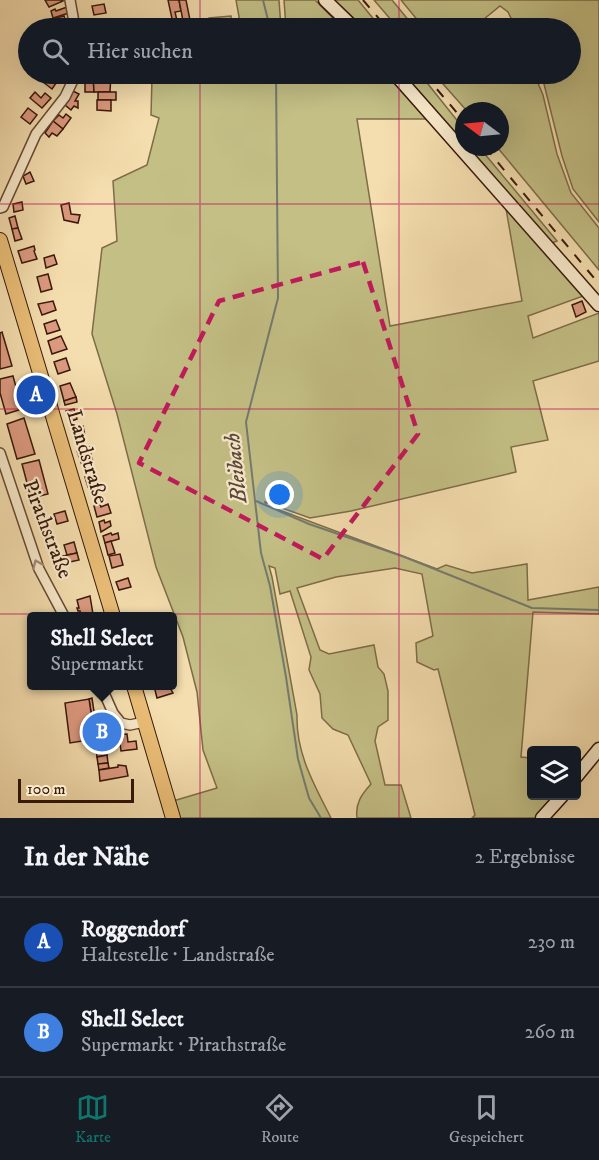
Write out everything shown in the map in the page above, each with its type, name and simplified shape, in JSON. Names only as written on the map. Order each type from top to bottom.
[{"type":"main road","points":[[325,0],[344,18]]},
{"type":"main road","points":[[404,84],[599,305]]},
{"type":"main road","name":"Landstraße","points":[[1,247],[112,612]]},
{"type":"main road","points":[[135,690],[173,818]]},
{"type":"main road","points":[[581,771],[599,749]]},
{"type":"main road","points":[[542,818],[557,800]]},
{"type":"street","points":[[70,0],[73,18]]},
{"type":"street","points":[[0,208],[3,207],[36,134],[65,98],[73,84]]},
{"type":"street","name":"Pirathstraße","points":[[0,453],[39,569],[62,612]]},
{"type":"street","points":[[103,690],[116,718],[121,723],[144,722]]},
{"type":"highlighted area","points":[[363,262],[418,434],[323,559],[139,463],[219,301]]},
{"type":"shaded area","points":[[236,0],[279,0],[280,18],[239,18]]},
{"type":"shaded area","points":[[284,0],[315,0],[333,18],[285,18]]},
{"type":"shaded area","points":[[334,0],[358,0],[373,18],[353,18]]},
{"type":"shaded area","points":[[374,0],[392,0],[407,18],[389,18]]},
{"type":"shaded area","points":[[401,0],[599,0],[599,222],[573,189],[562,156],[544,84],[581,84],[581,18],[511,18],[508,12],[500,6],[485,18],[416,18]]},
{"type":"shaded area","points":[[152,84],[397,84],[430,119],[357,119],[390,326],[522,301],[505,203],[586,295],[528,316],[533,338],[599,313],[599,361],[533,381],[548,440],[511,447],[516,472],[351,511],[310,518],[265,502],[266,505],[437,569],[446,565],[472,573],[527,564],[528,600],[599,587],[599,614],[533,612],[521,757],[527,758],[527,800],[553,800],[536,818],[472,818],[475,815],[438,669],[434,670],[417,662],[416,643],[433,636],[422,574],[395,568],[336,577],[297,588],[320,650],[329,654],[374,645],[378,667],[384,674],[388,691],[388,720],[378,727],[375,741],[385,785],[401,785],[411,818],[357,818],[360,799],[371,784],[348,735],[333,729],[322,718],[320,694],[309,670],[311,657],[290,591],[280,594],[275,568],[269,566],[303,756],[331,818],[178,818],[173,801],[217,788],[203,750],[197,692],[177,621],[177,612],[173,612],[156,567],[117,414],[92,334],[102,248],[117,241],[113,181],[147,165],[159,118],[151,115]]},
{"type":"shaded area","points":[[411,84],[428,84],[455,118],[455,134]]},
{"type":"shaded area","points":[[443,84],[538,84],[557,154],[571,193],[599,228],[599,270],[504,156],[509,156],[509,102],[459,102]]},
{"type":"shaded area","points":[[475,156],[486,156],[557,241],[552,243]]},
{"type":"building","points":[[45,0],[63,0],[63,1],[49,7]]},
{"type":"building","points":[[168,0],[179,0],[181,11],[175,12],[176,18],[172,18]]},
{"type":"building","points":[[179,0],[186,0],[190,18],[182,18]]},
{"type":"building","points":[[104,4],[106,13],[94,15],[92,6]]},
{"type":"building","points":[[67,7],[69,13],[53,18],[51,11]]},
{"type":"building","points":[[46,84],[56,84],[52,89]]},
{"type":"building","points":[[85,84],[94,84],[94,92],[85,92]]},
{"type":"building","points":[[94,84],[110,84],[110,92],[94,92]]},
{"type":"building","points":[[73,91],[79,94],[75,101],[78,101],[78,108],[74,106],[71,110],[65,105]]},
{"type":"building","points":[[35,92],[41,98],[45,93],[51,98],[42,108],[30,98]]},
{"type":"building","points":[[98,92],[116,92],[116,100],[98,100]]},
{"type":"building","points":[[97,100],[111,100],[111,111],[97,110]]},
{"type":"building","points":[[28,108],[37,115],[30,124],[21,117]]},
{"type":"building","points":[[66,114],[71,118],[63,129],[53,121],[59,115],[63,118]]},
{"type":"building","points":[[53,121],[63,129],[57,136],[52,133],[49,137],[45,133]]},
{"type":"building","points":[[30,172],[34,181],[26,184],[23,176]]},
{"type":"building","points":[[22,202],[23,210],[14,212],[13,204]]},
{"type":"building","points":[[69,203],[71,214],[80,215],[78,223],[64,220],[61,205]]},
{"type":"building","points":[[15,216],[18,228],[12,229],[9,218]]},
{"type":"building","points":[[18,228],[22,239],[15,241],[12,229]]},
{"type":"building","points":[[34,246],[37,259],[22,263],[18,251]]},
{"type":"building","points":[[54,255],[57,264],[46,268],[44,258]]},
{"type":"building","points":[[48,274],[52,289],[41,292],[37,277]]},
{"type":"building","points":[[53,301],[56,310],[42,315],[38,304]]},
{"type":"building","points":[[582,301],[586,312],[576,317],[572,305]]},
{"type":"building","points":[[56,320],[60,330],[47,334],[44,324]]},
{"type":"building","points":[[2,332],[12,366],[0,369],[0,333]]},
{"type":"building","points":[[61,336],[67,349],[52,354],[48,341]]},
{"type":"building","points":[[66,358],[70,370],[58,374],[54,362]]},
{"type":"building","points":[[13,376],[22,409],[6,414],[0,393],[0,379]]},
{"type":"building","points":[[70,383],[76,397],[64,401],[60,386]]},
{"type":"building","points":[[76,397],[77,402],[65,405],[64,401]]},
{"type":"building","points":[[74,409],[77,419],[69,422],[66,411]]},
{"type":"building","points":[[24,418],[35,454],[17,459],[7,424]]},
{"type":"building","points":[[83,426],[85,436],[75,439],[72,428]]},
{"type":"building","points":[[89,447],[93,462],[82,465],[77,451]]},
{"type":"building","points":[[39,460],[48,494],[31,498],[22,464]]},
{"type":"building","points":[[96,474],[99,484],[88,487],[85,477]]},
{"type":"building","points":[[100,504],[101,507],[108,504],[111,513],[97,517],[94,506]]},
{"type":"building","points":[[65,511],[68,521],[57,524],[54,514]]},
{"type":"building","points":[[104,520],[105,523],[110,521],[111,526],[101,532],[99,522]]},
{"type":"building","points":[[111,533],[112,535],[118,533],[119,539],[105,543],[103,536]]},
{"type":"building","points":[[111,541],[115,553],[108,555],[105,543]]},
{"type":"building","points":[[74,542],[77,553],[67,555],[64,545]]},
{"type":"building","points":[[77,553],[79,560],[65,563],[63,556]]},
{"type":"building","points":[[120,554],[123,565],[112,568],[109,556]]},
{"type":"building","points":[[128,578],[131,587],[119,590],[116,582]]},
{"type":"building","points":[[90,596],[93,612],[78,611],[77,600]]},
{"type":"building","points":[[155,690],[171,690],[173,693],[157,698]]},
{"type":"building","points":[[92,698],[96,725],[93,726],[89,699]]},
{"type":"building","points":[[89,699],[95,739],[70,743],[65,703]]},
{"type":"building","points":[[111,723],[108,735],[110,743],[96,745],[93,726]]},
{"type":"building","points":[[111,728],[112,735],[127,734],[128,742],[136,741],[137,749],[121,751],[120,743],[110,744],[108,735]]},
{"type":"building","points":[[105,743],[107,755],[97,757],[96,745]]},
{"type":"building","points":[[107,755],[108,763],[98,764],[97,757]]},
{"type":"building","points":[[108,763],[109,768],[99,770],[98,764]]},
{"type":"building","points":[[118,765],[126,766],[128,776],[100,781],[99,770],[118,767]]},
{"type":"waterway","name":"Bleibach","points":[[263,0],[268,18]]},
{"type":"waterway","name":"Bleibach","points":[[276,84],[278,298],[246,422],[261,553],[270,586],[298,759],[309,798],[321,818]]},
{"type":"waterway","points":[[256,501],[309,524],[402,556],[532,608],[599,610]]},
{"type":"railway","points":[[363,0],[378,18]]},
{"type":"railway","points":[[433,84],[455,110]]},
{"type":"railway","points":[[492,156],[599,284]]},
{"type":"place","name":"Roggendorf","points":[[36,395]]},
{"type":"place","name":"Shell Select","points":[[102,732]]}]
